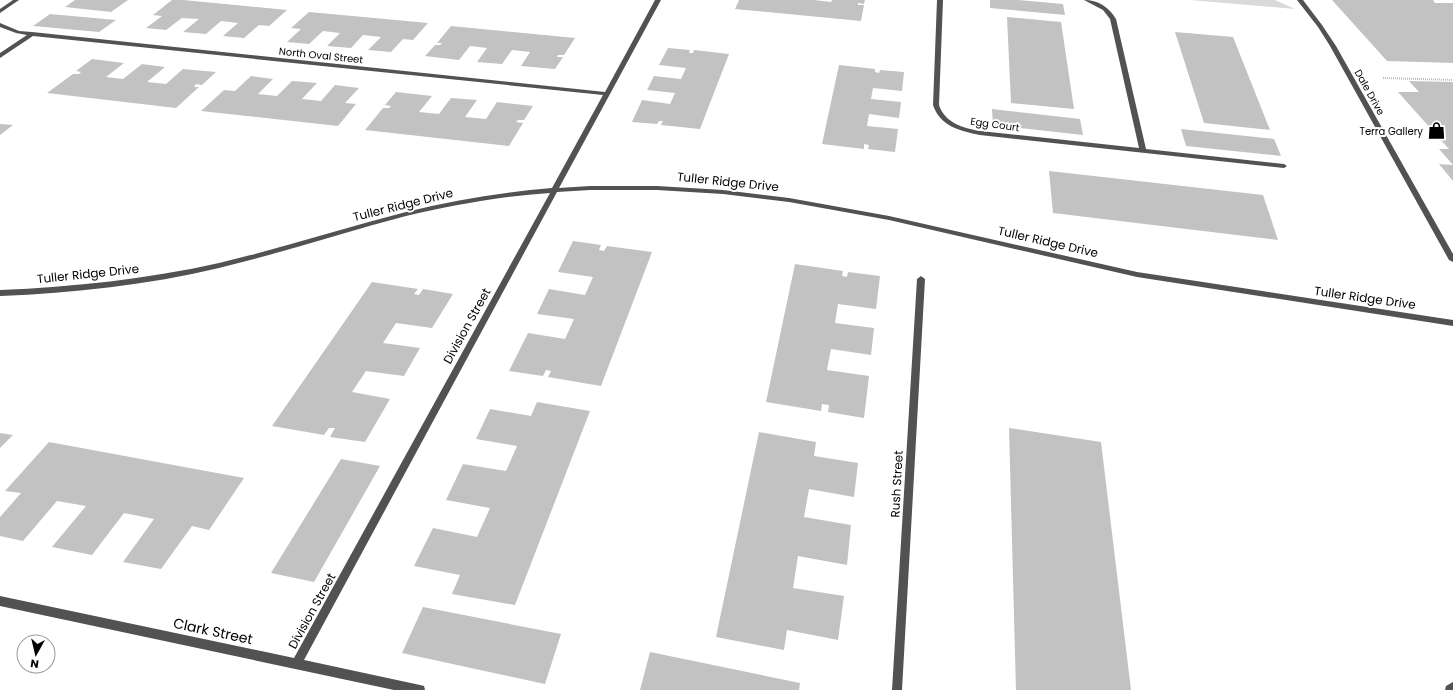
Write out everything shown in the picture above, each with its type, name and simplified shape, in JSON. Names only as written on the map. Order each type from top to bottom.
[{"type":"street","points":[[0,11],[16,0]]},
{"type":"street","name":"Division Street","points":[[297,663],[658,0]]},
{"type":"street","name":"Egg Court","points":[[940,0],[936,105],[939,114],[946,121],[958,128],[980,133],[1284,166]]},
{"type":"street","points":[[1086,0],[1102,7],[1109,12],[1113,19],[1143,150]]},
{"type":"street","name":"Dale Drive","points":[[1300,0],[1333,46],[1453,260]]},
{"type":"street","points":[[0,25],[18,32],[32,34]]},
{"type":"street","points":[[0,56],[32,34]]},
{"type":"street","name":"North Oval Street","points":[[32,34],[607,94]]},
{"type":"street","name":"Tuller Ridge Drive","points":[[0,293],[78,288],[176,274],[268,253],[373,223],[435,208],[486,199],[555,190],[674,188],[769,198],[852,210],[1127,273],[1453,323]]},
{"type":"street","name":"Rush Street","points":[[897,690],[921,279]]},
{"type":"street","name":"Clark Street","points":[[0,601],[420,690]]},
{"type":"street","points":[[1450,690],[1453,687]]},
{"type":"path","points":[[1383,78],[1453,80]]},
{"type":"shaded area","points":[[1190,0],[1275,0],[1295,9]]},
{"type":"building","points":[[75,0],[128,0],[111,12],[65,7]]},
{"type":"building","points":[[172,0],[287,10],[269,26],[259,25],[244,38],[223,36],[238,23],[221,21],[206,34],[183,32],[199,19],[182,18],[166,30],[146,28],[162,16],[153,15]]},
{"type":"building","points":[[739,0],[814,0],[831,2],[832,0],[865,0],[864,4],[858,3],[858,5],[864,5],[861,21],[735,9]]},
{"type":"building","points":[[990,0],[1018,0],[1063,4],[1065,15],[990,8]]},
{"type":"building","points":[[1332,0],[1433,0],[1435,3],[1453,3],[1453,63],[1387,61]]},
{"type":"building","points":[[309,12],[428,23],[413,40],[403,39],[391,52],[368,50],[381,37],[363,35],[351,48],[327,46],[340,33],[323,31],[309,44],[287,42],[301,29],[291,28]]},
{"type":"building","points":[[50,14],[116,20],[99,32],[33,26]]},
{"type":"building","points":[[1007,17],[1061,22],[1074,109],[1011,103]]},
{"type":"building","points":[[451,26],[575,38],[564,55],[558,55],[557,57],[563,57],[555,69],[521,66],[530,52],[512,50],[502,64],[477,62],[487,48],[470,46],[459,60],[425,56],[435,45],[440,45],[442,43],[437,43]]},
{"type":"building","points":[[1175,32],[1233,37],[1270,130],[1204,123]]},
{"type":"building","points":[[668,48],[690,50],[689,53],[693,53],[694,50],[729,54],[700,129],[661,125],[663,121],[659,121],[657,124],[632,122],[642,100],[670,104],[675,93],[647,90],[654,76],[681,79],[686,68],[659,65]]},
{"type":"building","points":[[92,59],[124,63],[106,77],[123,79],[142,64],[165,67],[147,82],[166,84],[183,69],[216,72],[202,85],[196,84],[194,87],[199,87],[176,108],[47,93],[73,74],[79,74],[81,72],[76,71]]},
{"type":"building","points":[[839,65],[875,69],[875,72],[879,73],[880,70],[904,72],[902,91],[873,88],[871,99],[901,102],[899,118],[869,114],[867,126],[898,129],[895,152],[868,149],[869,145],[864,144],[864,149],[822,144]]},
{"type":"building","points":[[251,76],[273,79],[258,94],[277,96],[292,81],[317,83],[302,99],[321,101],[335,85],[359,88],[345,103],[356,104],[338,126],[201,111],[224,90],[235,91]]},
{"type":"building","points":[[1409,81],[1453,82],[1453,165],[1439,149],[1449,149],[1398,92],[1419,92]]},
{"type":"building","points":[[396,92],[432,96],[419,112],[439,114],[451,98],[477,100],[465,117],[486,119],[497,102],[533,106],[524,120],[518,120],[516,122],[523,123],[509,146],[365,130],[383,108],[389,108],[391,106],[385,105]]},
{"type":"building","points":[[992,109],[1080,119],[1083,135],[993,125]]},
{"type":"building","points":[[0,124],[13,125],[0,135]]},
{"type":"building","points":[[1181,129],[1274,139],[1281,156],[1186,146]]},
{"type":"building","points":[[1439,164],[1453,165],[1453,181]]},
{"type":"building","points":[[1049,171],[1263,195],[1278,240],[1053,213]]},
{"type":"building","points":[[573,241],[601,245],[599,250],[604,251],[607,246],[652,252],[601,386],[548,377],[551,371],[546,370],[543,376],[509,371],[528,333],[565,339],[574,319],[537,314],[549,289],[585,295],[593,277],[558,272]]},
{"type":"building","points":[[795,264],[843,271],[842,276],[847,277],[848,272],[880,276],[876,309],[838,304],[835,323],[874,328],[871,355],[831,349],[827,370],[869,376],[864,418],[828,412],[829,405],[822,404],[821,411],[766,402]]},
{"type":"building","points":[[372,282],[418,289],[414,294],[419,295],[423,289],[453,294],[432,328],[396,323],[383,343],[420,348],[404,376],[366,371],[352,392],[390,399],[365,442],[330,437],[335,428],[329,428],[324,435],[272,426]]},
{"type":"building","points":[[537,402],[590,411],[515,605],[452,594],[460,575],[414,566],[433,528],[477,537],[490,508],[446,500],[463,464],[506,471],[517,446],[476,439],[490,409],[531,416]]},
{"type":"building","points":[[1009,428],[1101,442],[1131,690],[1016,690]]},
{"type":"building","points":[[759,432],[816,442],[814,456],[858,463],[854,497],[809,489],[804,517],[851,525],[847,565],[798,556],[793,588],[844,596],[838,640],[787,630],[784,650],[716,637]]},
{"type":"building","points":[[0,433],[13,435],[0,448]]},
{"type":"building","points":[[49,442],[244,478],[209,530],[192,526],[161,569],[123,562],[154,519],[124,513],[92,555],[52,547],[86,506],[57,501],[23,541],[0,536],[0,517],[21,493],[5,491]]},
{"type":"building","points":[[341,459],[380,466],[314,582],[271,573]]},
{"type":"building","points":[[423,607],[561,634],[545,684],[402,653]]},
{"type":"building","points":[[650,652],[800,683],[799,690],[640,690]]},
{"type":"place","name":"Terra Gallery","points":[[1436,131]]}]
